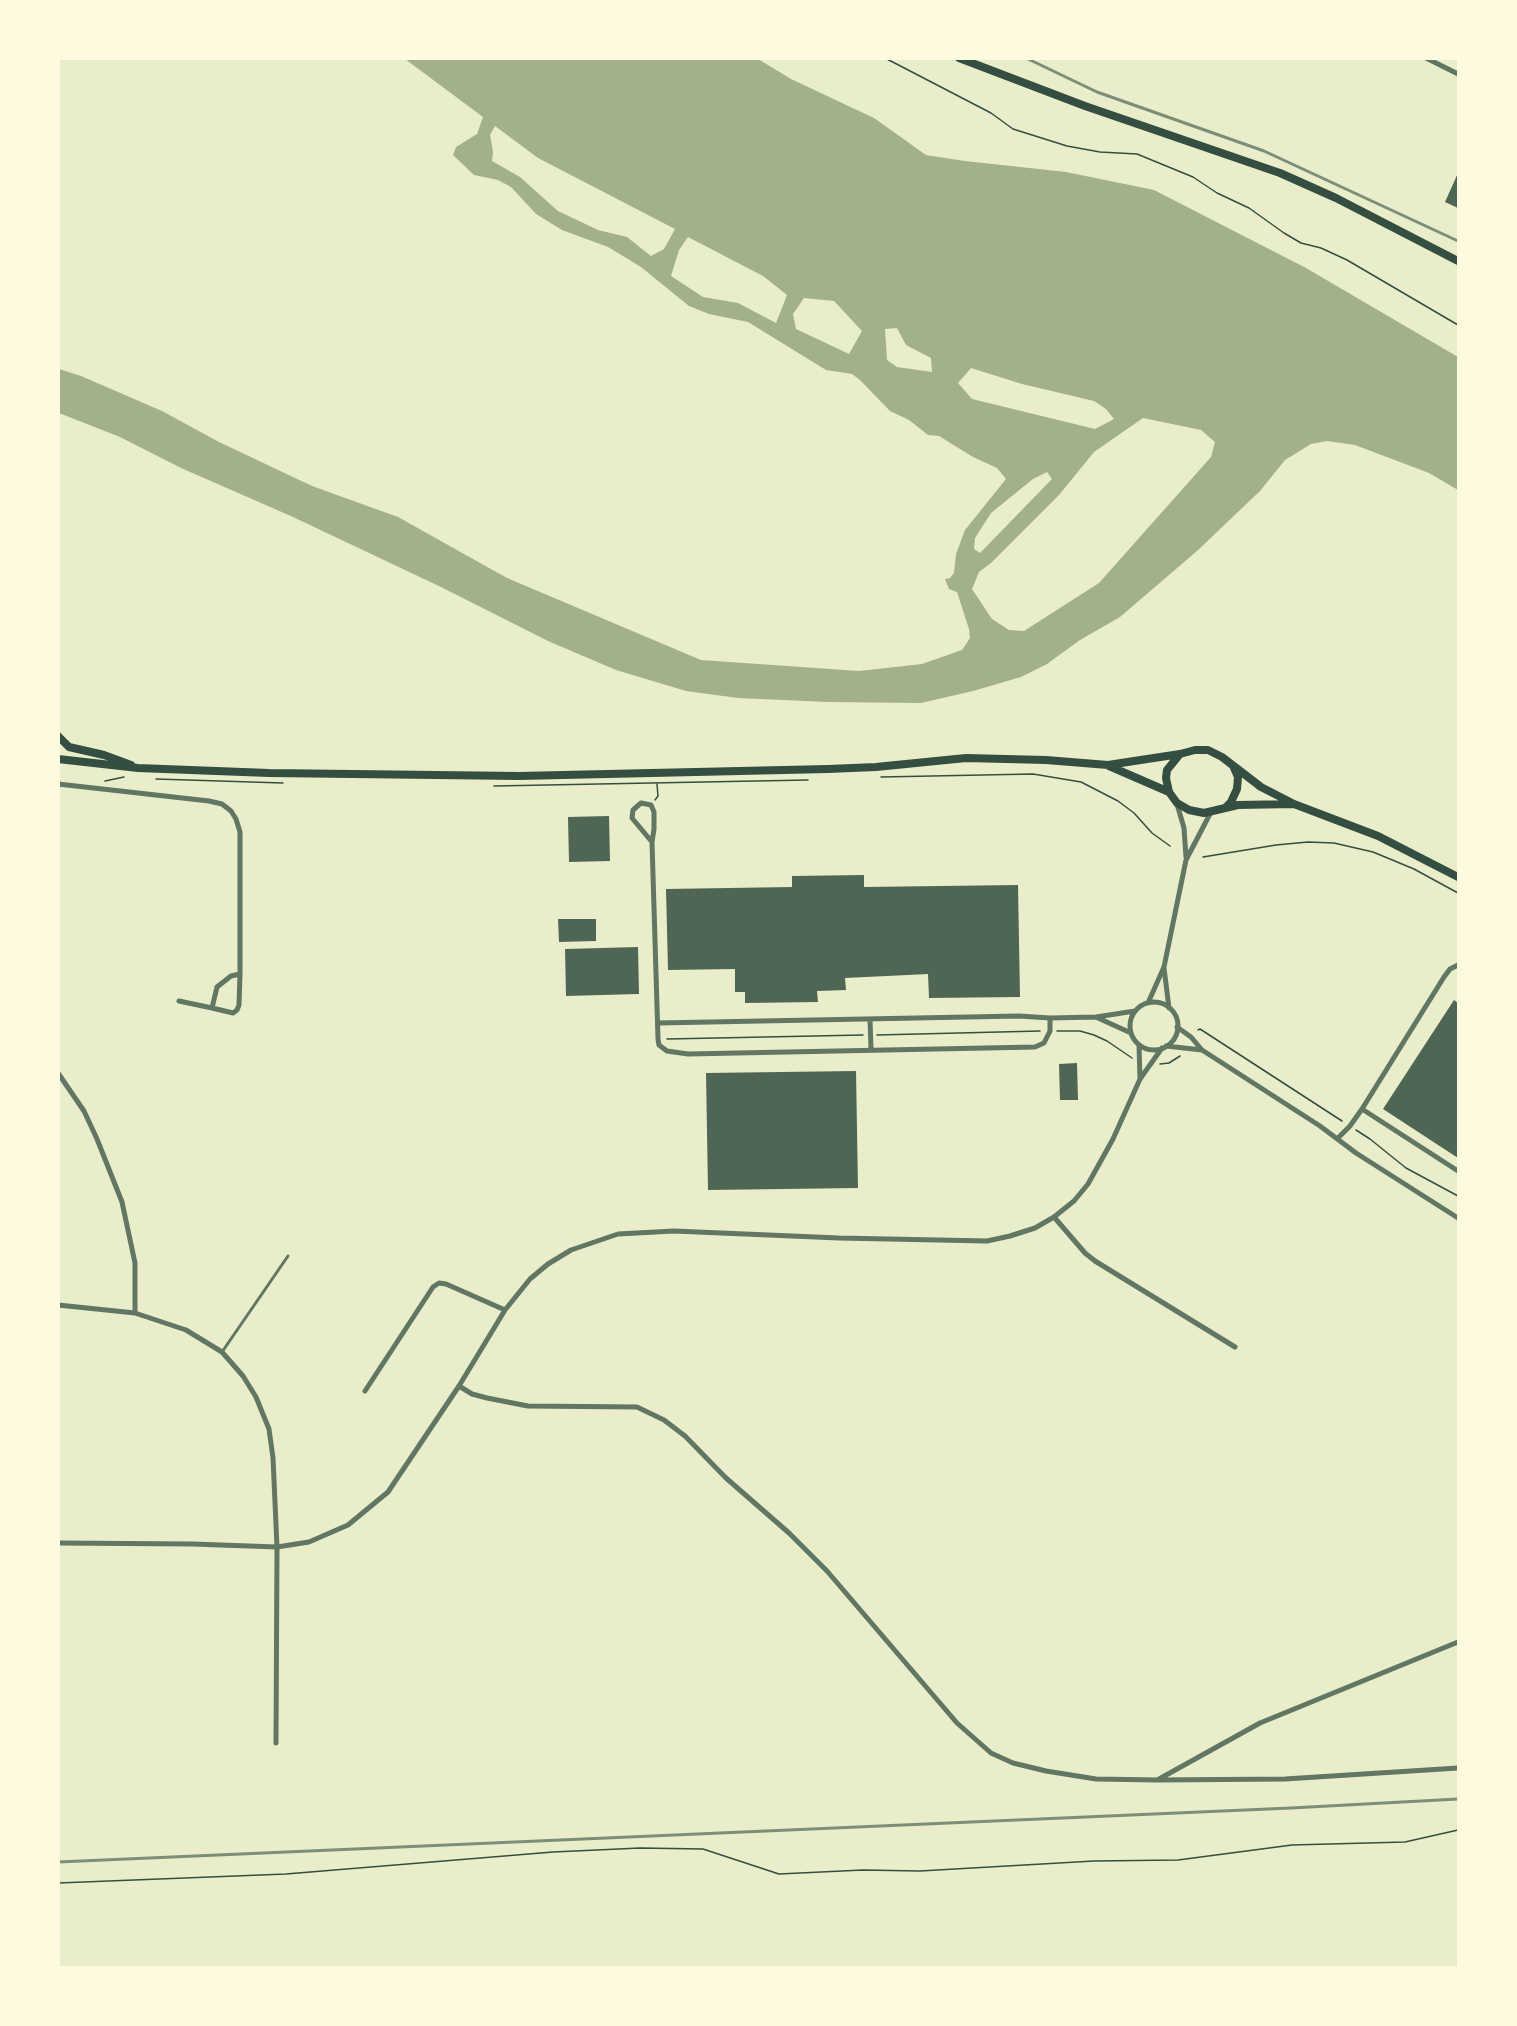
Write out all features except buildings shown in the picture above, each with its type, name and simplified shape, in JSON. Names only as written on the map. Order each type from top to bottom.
[{"type":"main road","points":[[959,58],[1085,106],[1280,173],[1336,198],[1458,261]]},
{"type":"main road","points":[[58,736],[69,747],[104,755],[138,768]]},
{"type":"main road","points":[[58,759],[138,768],[269,773],[519,776],[828,769],[876,767],[966,758],[1046,760],[1108,765],[1195,750],[1208,750],[1222,757],[1261,787],[1294,804],[1378,836],[1458,877]]},
{"type":"main road","points":[[1180,754],[1167,770],[1166,778],[1169,792],[1177,803],[1189,810],[1204,813],[1225,807],[1251,804],[1294,804]]},
{"type":"main road","points":[[1108,765],[1169,792]]},
{"type":"main road","points":[[1225,807],[1231,802],[1237,789],[1238,777],[1234,767]]},
{"type":"street","points":[[1426,58],[1458,74]]},
{"type":"street","points":[[58,784],[209,801],[222,804],[231,811],[236,819],[240,832],[239,1005],[233,1013],[179,1001]]},
{"type":"street","points":[[652,842],[634,822],[632,813],[638,805],[645,803],[651,806],[654,829],[652,842],[658,1039],[659,1045],[667,1051],[688,1054],[1035,1047],[1044,1042],[1050,1031],[1050,1018]]},
{"type":"street","points":[[1148,1003],[1164,968],[1186,860],[1183,820],[1177,803]]},
{"type":"street","points":[[1186,860],[1211,812]]},
{"type":"street","points":[[1338,1138],[1362,1109],[1444,977],[1450,969],[1458,965]]},
{"type":"street","points":[[1164,968],[1169,1008]]},
{"type":"street","points":[[212,1008],[217,987],[231,976],[240,974]]},
{"type":"street","points":[[658,1023],[1019,1016],[1096,1017],[1135,1011],[1148,1003],[1155,1002],[1169,1008],[1174,1013],[1178,1027],[1202,1050],[1458,1218]]},
{"type":"street","points":[[1131,1033],[1131,1018],[1135,1011]]},
{"type":"street","points":[[1096,1017],[1131,1033],[1139,1044],[1146,1048],[1202,1050]]},
{"type":"street","points":[[870,1019],[871,1049]]},
{"type":"street","points":[[58,1544],[192,1544],[277,1547],[309,1542],[348,1525],[388,1492],[459,1386],[505,1310],[530,1279],[548,1264],[571,1250],[618,1234],[674,1231],[861,1239],[987,1241],[1035,1228],[1074,1201],[1099,1166],[1140,1079],[1164,1047],[1172,1041],[1178,1027]]},
{"type":"street","points":[[1139,1044],[1140,1079]]},
{"type":"street","points":[[58,1073],[84,1111],[122,1202],[135,1263],[135,1313]]},
{"type":"street","points":[[1362,1109],[1458,1171]]},
{"type":"street","points":[[1054,1217],[1085,1253],[1095,1261],[1235,1347]]},
{"type":"street","points":[[365,1391],[433,1287],[439,1283],[505,1310]]},
{"type":"street","points":[[58,1305],[135,1313],[186,1330],[222,1352],[243,1376],[256,1397],[269,1429],[273,1458],[277,1547],[276,1743]]},
{"type":"street","points":[[459,1386],[472,1394],[528,1406],[637,1407],[664,1420],[685,1436],[726,1478],[827,1570],[957,1723],[991,1753],[1013,1763],[1046,1772],[1096,1779],[1158,1780],[1285,1779],[1458,1768]]},
{"type":"street","points":[[1158,1780],[1260,1723],[1458,1642]]},
{"type":"lane","points":[[222,1352],[288,1256]]},
{"type":"path","points":[[885,58],[991,113],[1012,129],[1067,146],[1100,152],[1137,154],[1193,177],[1217,193],[1250,208],[1301,243],[1321,248],[1347,260],[1458,326]]},
{"type":"path","points":[[872,777],[1033,774],[1081,782],[1118,801],[1134,813],[1152,833],[1170,846]]},
{"type":"path","points":[[651,806],[658,796],[657,783],[816,779]]},
{"type":"path","points":[[1203,857],[1276,845],[1308,842],[1334,843],[1373,852],[1414,869],[1458,893]]},
{"type":"path","points":[[1191,1037],[1200,1029],[1370,1139],[1406,1167],[1458,1196]]},
{"type":"path","points":[[658,1039],[1080,1031],[1107,1041],[1127,1055],[1140,1060]]},
{"type":"path","points":[[1153,1062],[1169,1064],[1180,1056],[1184,1048]]},
{"type":"path","points":[[58,1883],[286,1874],[541,1853],[640,1848],[703,1849],[779,1874],[863,1870],[920,1871],[1094,1861],[1178,1860],[1292,1845],[1405,1842],[1458,1830]]},
{"type":"shaded area","points":[[405,59],[758,59],[791,79],[874,118],[926,155],[1066,172],[1154,190],[1306,268],[1458,357],[1458,490],[1429,473],[1355,445],[1327,441],[1311,444],[1285,460],[1260,491],[1197,551],[1120,617],[1080,640],[1047,664],[1021,677],[921,703],[738,698],[686,691],[616,670],[548,641],[441,587],[293,517],[181,468],[120,437],[59,413],[59,369],[81,376],[162,411],[219,442],[312,486],[398,517],[507,578],[701,660],[859,671],[922,664],[962,650],[970,638],[969,629],[957,592],[949,589],[945,579],[950,578],[954,573],[956,554],[965,530],[1006,479],[997,468],[973,457],[939,436],[928,435],[909,420],[890,411],[852,374],[826,370],[748,322],[709,314],[689,306],[641,267],[608,247],[562,230],[536,214],[511,187],[498,180],[474,175],[453,155],[456,147],[477,134],[483,117]],"holes":[[[495,126],[538,158],[675,229],[664,249],[651,256],[627,237],[598,230],[558,211],[520,177],[492,161],[490,135]],[[688,237],[763,276],[787,295],[776,323],[738,303],[703,297],[671,276],[679,250]],[[804,298],[834,301],[862,331],[849,354],[796,329],[793,314]],[[897,328],[906,345],[931,358],[932,372],[897,367],[887,360],[885,329]],[[971,368],[1022,384],[1094,401],[1106,409],[1114,419],[1095,429],[972,399],[958,383]],[[1143,418],[1201,430],[1215,442],[1211,457],[1099,583],[1024,631],[1009,630],[992,619],[972,589],[979,572],[991,563],[1059,495],[1094,452]],[[1047,472],[1052,479],[980,553],[974,549],[975,538],[991,513],[1033,479]]]},
{"type":"railway","points":[[1026,58],[1097,92],[1264,151],[1458,241]]},
{"type":"railway","points":[[58,1862],[1458,1799]]}]
